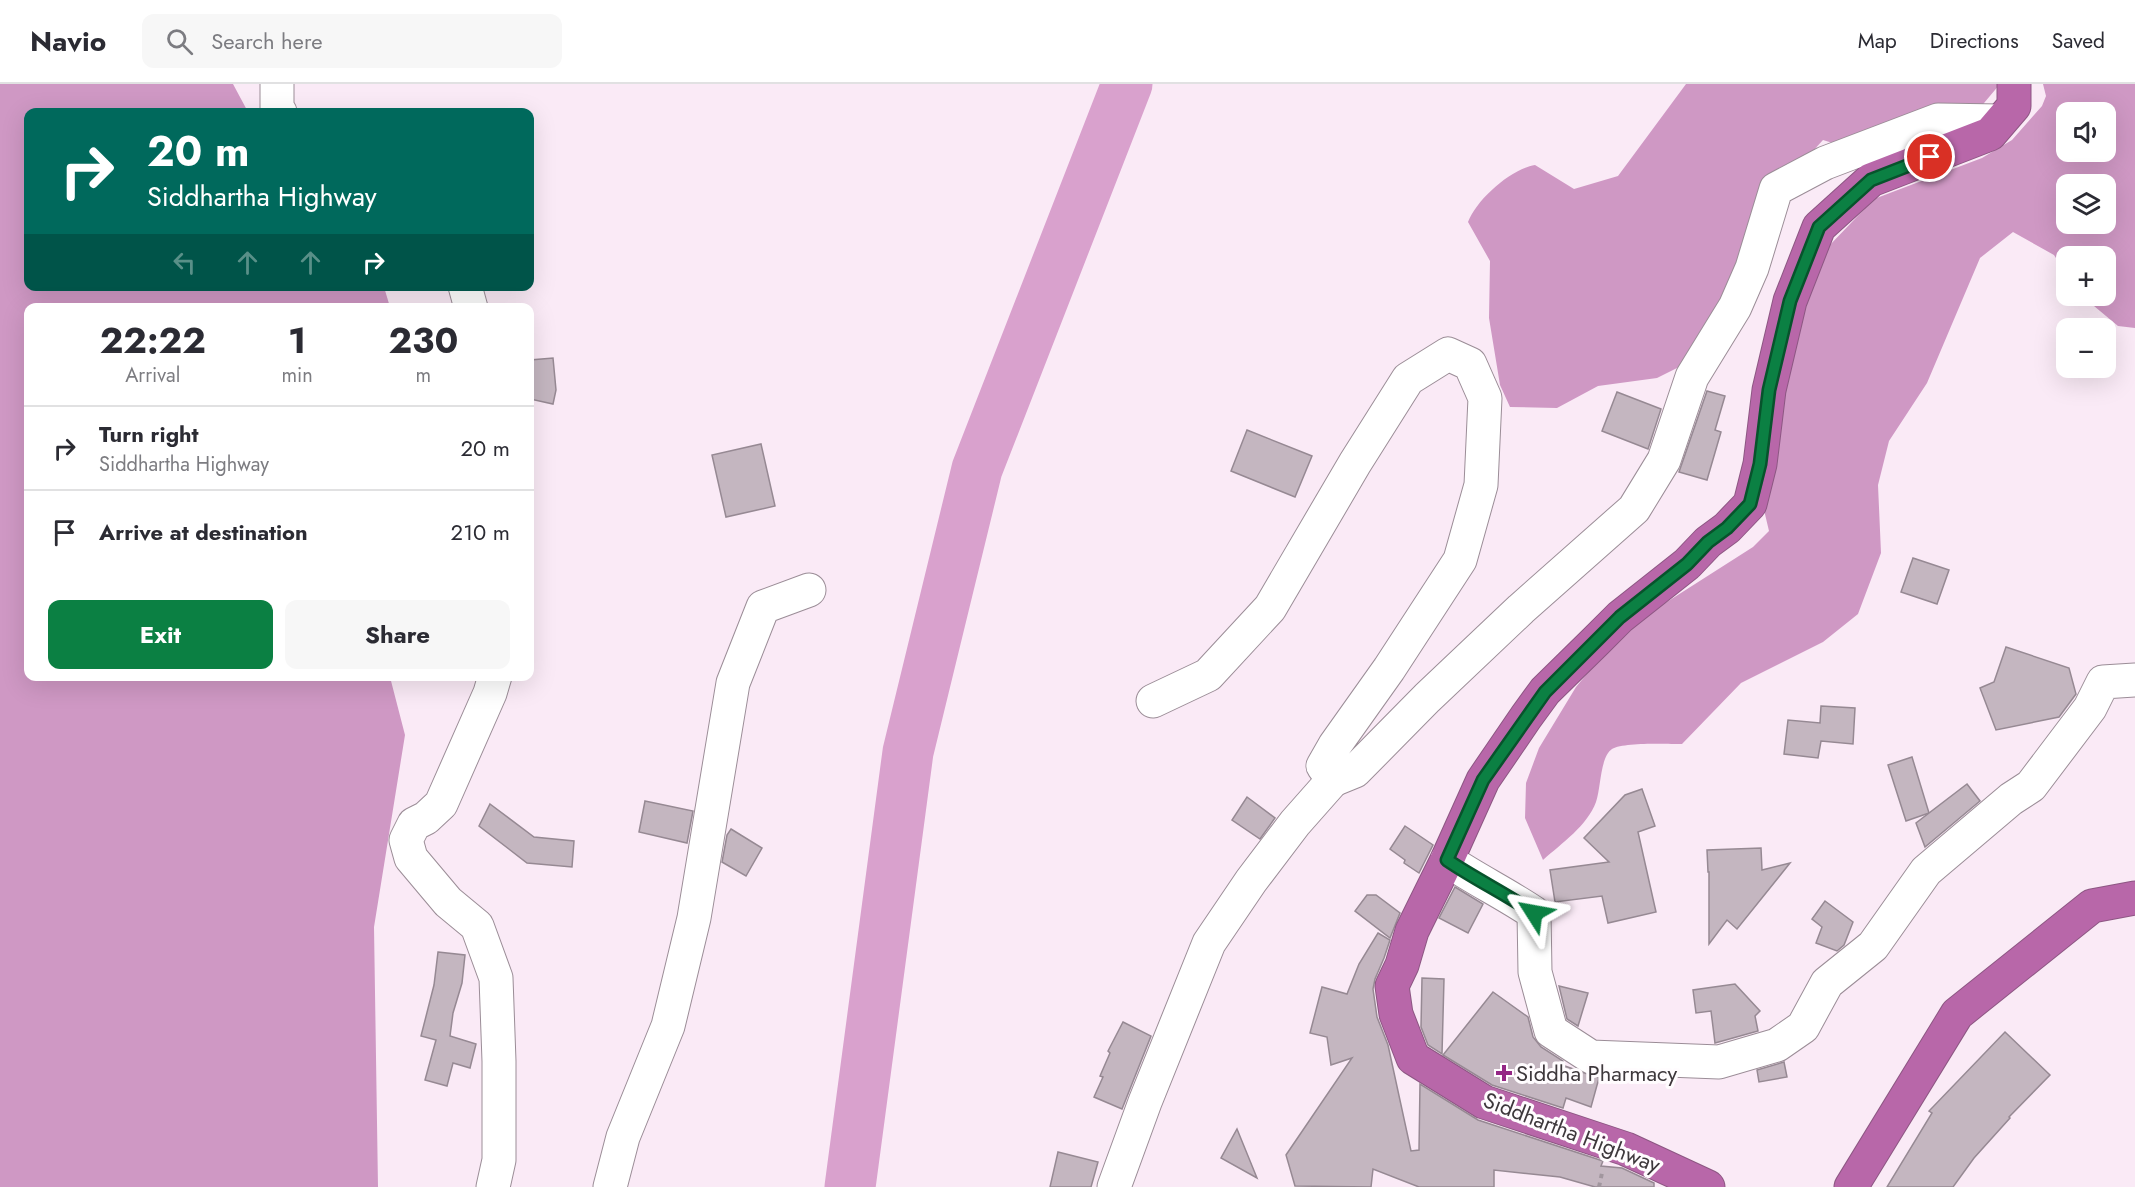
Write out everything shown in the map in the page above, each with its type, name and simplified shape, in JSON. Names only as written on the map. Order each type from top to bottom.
[{"type":"highway","name":"Siddhartha Highway","points":[[1708,1187],[1626,1149],[1484,1102],[1413,1058],[1396,1014],[1392,986],[1402,965],[1412,931],[1483,780],[1545,692],[1620,617],[1687,564],[1750,504],[1760,464],[1769,390],[1790,301],[1819,227],[1871,180],[1990,134],[2014,106],[2014,84]]},
{"type":"highway","points":[[1851,1187],[1957,1014],[2092,906],[2135,898]]},
{"type":"street","points":[[277,84],[278,108]]},
{"type":"street","points":[[1114,1187],[1145,1102],[1209,943],[1251,881],[1289,831],[1333,780],[1355,771],[1427,698],[1521,609],[1634,508],[1664,460],[1692,378],[1735,307],[1752,268],[1776,189],[1825,163],[1938,120],[2000,122]]},
{"type":"street","points":[[1153,701],[1208,675],[1270,608],[1355,463],[1408,379],[1448,354],[1470,364],[1485,398],[1481,485],[1460,560],[1323,766],[1333,780]]},
{"type":"street","points":[[609,1187],[623,1137],[670,1015],[694,918],[733,683],[763,608],[809,590]]},
{"type":"street","points":[[1447,860],[1534,913],[1535,972],[1551,1031],[1591,1057],[1719,1062],[1777,1045],[1803,1027],[1827,983],[1873,946],[1926,871],[2011,799],[2031,786],[2090,708],[2103,682],[2135,680]]},
{"type":"street","points":[[493,1187],[499,1160],[496,978],[477,926],[448,902],[411,858],[406,840],[414,824],[426,818],[441,804],[494,681]]},
{"type":"shaded area","points":[[0,84],[233,84],[246,108],[24,108],[24,291],[385,291],[389,303],[24,303],[24,681],[391,681],[405,735],[374,927],[378,1187],[0,1187]]},
{"type":"shaded area","points":[[1686,84],[2000,84],[1963,128],[1890,161],[1823,140],[1799,166],[1776,170],[1761,186],[1744,267],[1706,345],[1677,368],[1657,378],[1598,386],[1557,408],[1510,407],[1500,385],[1489,318],[1490,261],[1468,222],[1472,213],[1496,186],[1516,172],[1535,165],[1574,189],[1618,176]]},
{"type":"shaded area","points":[[2043,84],[2135,84],[2135,328],[2118,326],[2116,318],[2108,318],[2094,306],[2116,306],[2116,246],[2056,246],[2056,258],[2013,232],[1980,258],[1927,383],[1889,441],[1878,485],[1881,553],[1858,614],[1823,642],[1741,683],[1682,744],[1635,744],[1612,749],[1605,759],[1598,796],[1592,811],[1573,834],[1543,860],[1525,818],[1526,783],[1539,748],[1576,687],[1605,652],[1648,614],[1753,547],[1769,531],[1764,510],[1769,419],[1807,289],[1827,248],[1874,199],[1982,158],[2012,140],[2042,106],[2046,96]]},
{"type":"building","points":[[553,358],[556,390],[553,404],[534,400],[534,360]]},
{"type":"building","points":[[1707,391],[1725,396],[1715,430],[1721,432],[1707,480],[1679,472]]},
{"type":"building","points":[[1617,392],[1661,409],[1648,449],[1602,431]]},
{"type":"building","points":[[1247,430],[1312,456],[1295,497],[1231,471]]},
{"type":"building","points":[[761,444],[775,506],[726,517],[712,455]]},
{"type":"building","points":[[1913,558],[1949,570],[1937,604],[1901,592]]},
{"type":"building","points":[[2006,647],[2069,668],[2076,694],[2059,717],[1996,730],[1980,688],[1994,682]]},
{"type":"building","points":[[1821,706],[1855,708],[1853,744],[1821,741],[1818,758],[1784,754],[1788,720],[1820,723]]},
{"type":"building","points":[[1912,757],[1929,813],[1906,821],[1888,765]]},
{"type":"building","points":[[1967,784],[1980,801],[1925,847],[1916,823]]},
{"type":"building","points":[[1642,789],[1655,826],[1638,832],[1656,912],[1608,923],[1602,896],[1555,902],[1550,870],[1609,862],[1584,838],[1625,795]]},
{"type":"building","points":[[1247,797],[1275,818],[1260,839],[1232,820]]},
{"type":"building","points":[[645,801],[693,811],[687,843],[639,832]]},
{"type":"building","points":[[490,804],[534,837],[574,841],[572,867],[527,863],[479,826]]},
{"type":"building","points":[[1405,826],[1433,845],[1419,873],[1404,863],[1405,860],[1390,849]]},
{"type":"building","points":[[731,829],[762,848],[746,876],[722,862],[727,835]]},
{"type":"building","points":[[1761,848],[1762,870],[1790,863],[1737,929],[1727,920],[1709,944],[1707,850]]},
{"type":"building","points":[[1455,887],[1483,904],[1468,933],[1439,918]]},
{"type":"building","points":[[1367,895],[1376,895],[1400,913],[1390,938],[1355,911]]},
{"type":"building","points":[[1825,901],[1853,922],[1844,945],[1837,951],[1816,943],[1822,927],[1812,919]]},
{"type":"building","points":[[1378,933],[1390,940],[1373,989],[1377,1017],[1388,1045],[1411,1151],[1419,1150],[1420,1084],[1478,1120],[1603,1161],[1601,1166],[1622,1168],[1654,1183],[1654,1187],[1595,1187],[1560,1177],[1494,1170],[1494,1187],[1419,1187],[1373,1169],[1371,1187],[1295,1186],[1286,1155],[1352,1058],[1331,1065],[1327,1037],[1310,1033],[1322,987],[1347,994],[1359,964]]},
{"type":"building","points":[[438,952],[465,955],[462,983],[453,1013],[450,1036],[476,1044],[470,1068],[453,1063],[447,1086],[425,1080],[436,1040],[421,1036],[434,985]]},
{"type":"building","points":[[1422,978],[1444,979],[1442,1054],[1428,1045],[1421,1027]]},
{"type":"building","points":[[1735,984],[1760,1011],[1755,1016],[1758,1031],[1715,1043],[1711,1011],[1696,1013],[1693,990]]},
{"type":"building","points":[[1559,986],[1588,993],[1578,1026],[1567,1019]]},
{"type":"building","points":[[1493,992],[1528,1017],[1533,1037],[1541,1047],[1563,1061],[1562,1065],[1599,1078],[1591,1107],[1566,1098],[1563,1108],[1492,1085],[1443,1055]]},
{"type":"building","points":[[1123,1022],[1151,1036],[1122,1109],[1094,1097],[1103,1077],[1100,1076],[1110,1053],[1108,1051]]},
{"type":"building","points":[[2005,1032],[2050,1075],[2009,1117],[1953,1187],[1887,1187],[1932,1113],[1929,1111]]},
{"type":"building","points":[[1784,1062],[1787,1077],[1759,1082],[1757,1070]]},
{"type":"building","points":[[1237,1129],[1257,1178],[1221,1158]]},
{"type":"building","points":[[1058,1152],[1098,1162],[1091,1187],[1050,1187]]},
{"type":"waterway","points":[[850,1187],[908,752],[977,469],[1127,84]]},
{"type":"place","name":"Siddha Pharmacy","points":[[1504,1073]]},
{"type":"route","points":[[1534,913],[1447,860],[1483,780],[1545,692],[1620,617],[1687,564],[1750,504],[1760,464],[1769,390],[1790,301],[1819,227],[1871,180],[1930,157]]}]
